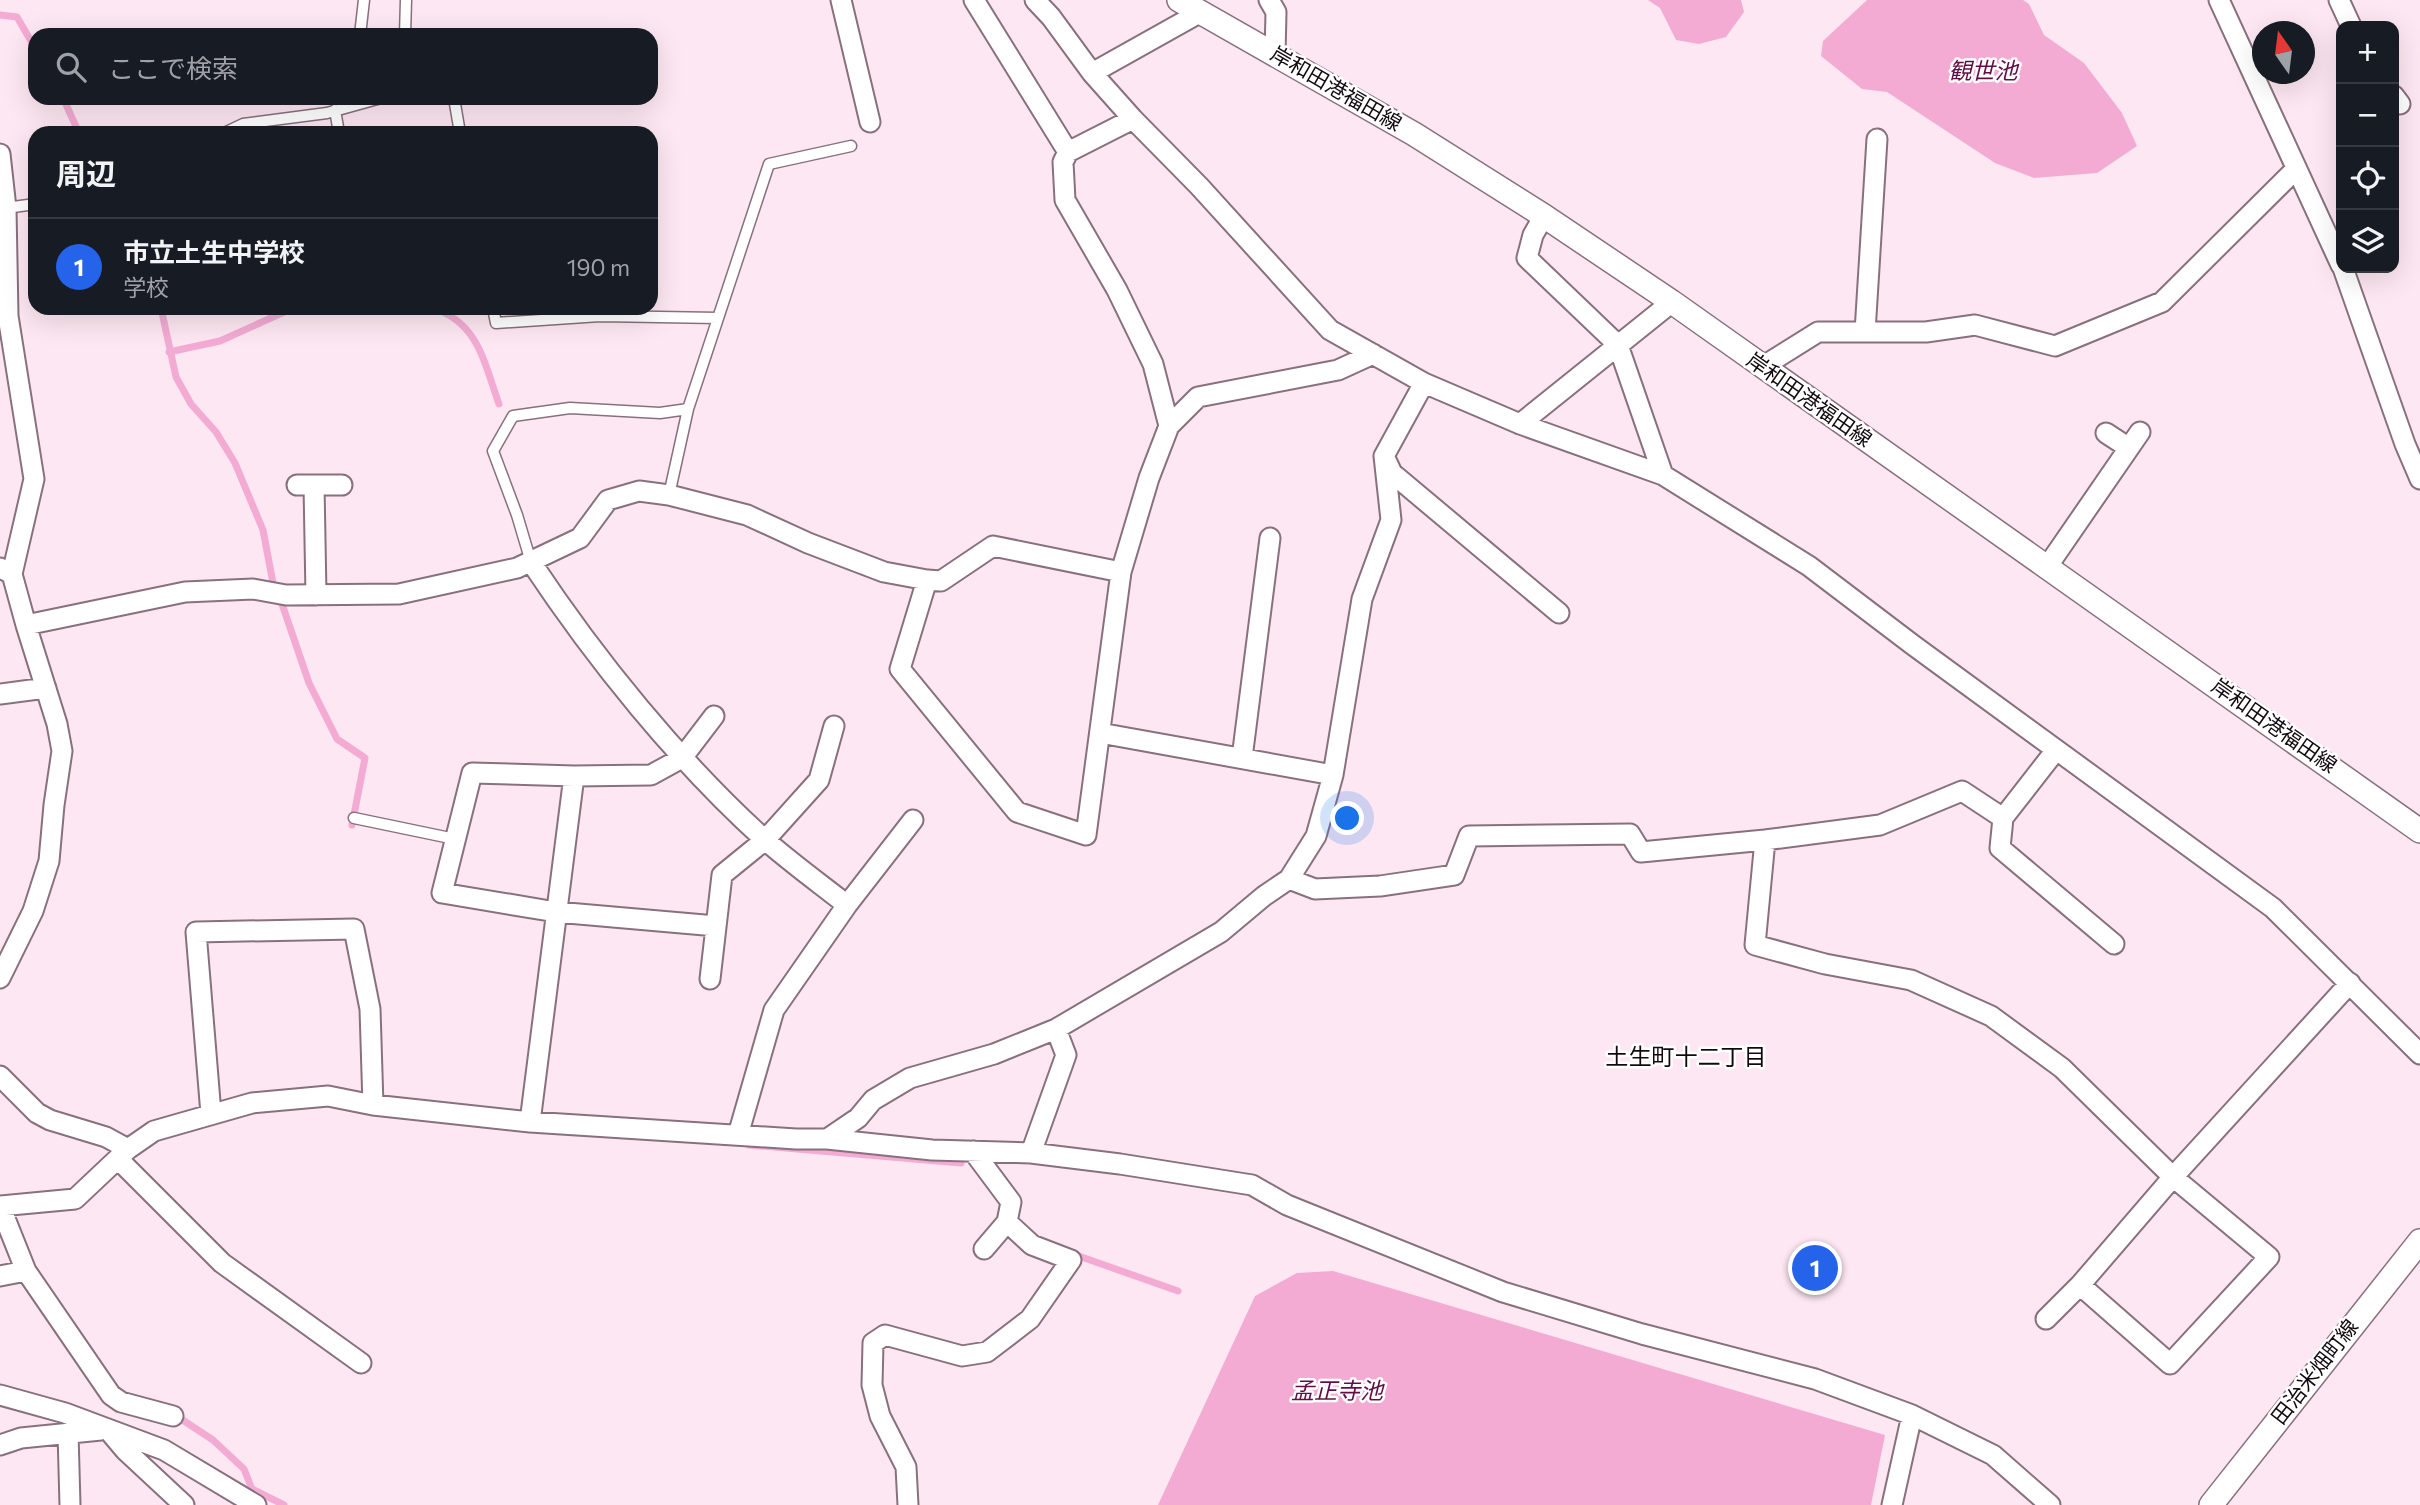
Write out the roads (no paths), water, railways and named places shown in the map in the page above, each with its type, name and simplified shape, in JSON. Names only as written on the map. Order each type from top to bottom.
[{"type":"street","points":[[841,0],[870,122]]},
{"type":"street","points":[[974,0],[1069,152]]},
{"type":"street","points":[[1035,0],[1051,17],[1092,73],[1133,119],[1199,186],[1330,330],[1424,383],[1520,424],[1663,475],[1809,566],[2273,908],[2420,1054]]},
{"type":"street","name":"岸和田港福田線","points":[[1180,0],[1414,134],[1544,216],[1672,302],[2420,831]]},
{"type":"street","points":[[1269,0],[1276,12],[1275,55]]},
{"type":"street","points":[[2219,0],[2336,253]]},
{"type":"street","points":[[2339,0],[2349,21]]},
{"type":"street","points":[[1092,73],[1201,12]]},
{"type":"street","points":[[1133,119],[1069,152],[1063,162],[1065,200],[1117,290],[1153,364],[1169,426]]},
{"type":"street","points":[[1865,332],[1877,139]]},
{"type":"street","points":[[0,154],[6,208],[8,316],[34,479],[6,571],[46,688],[62,751],[49,861],[33,911],[0,978]]},
{"type":"street","points":[[1762,367],[1818,332],[1926,332],[1975,325],[2054,346],[2162,302],[2296,169]]},
{"type":"street","points":[[1544,216],[1533,235],[1527,258],[1618,345],[1663,475]]},
{"type":"street","points":[[2345,273],[2413,440],[2420,479]]},
{"type":"street","points":[[1520,424],[1672,302]]},
{"type":"street","points":[[927,580],[900,669],[1017,812],[1086,835],[1121,572],[1169,426],[1198,397],[1338,370],[1373,354]]},
{"type":"street","points":[[827,1139],[858,1118],[873,1100],[910,1078],[994,1054],[1056,1029],[1221,932],[1289,879],[1316,836],[1333,775],[1362,599],[1391,520],[1384,456],[1424,383]]},
{"type":"street","points":[[2047,567],[2134,440],[2106,433]]},
{"type":"street","points":[[1384,456],[1392,473],[1559,612]]},
{"type":"street","points":[[316,595],[305,485],[342,485]]},
{"type":"street","points":[[26,625],[185,592],[253,589],[286,595],[398,594],[517,568],[580,538],[608,500],[639,491],[669,495],[747,515],[808,543],[884,572],[927,580],[941,582],[993,546],[1121,572]]},
{"type":"street","points":[[1242,758],[1270,538]]},
{"type":"street","points":[[531,562],[563,610],[681,758],[765,840],[847,905]]},
{"type":"street","points":[[0,694],[46,688]]},
{"type":"street","points":[[714,716],[681,758],[651,775],[472,773],[442,893],[556,912],[716,926]]},
{"type":"street","points":[[710,979],[723,875],[765,840],[819,780],[834,726]]},
{"type":"street","points":[[1100,733],[1333,775]]},
{"type":"street","points":[[2056,750],[2003,817],[2000,848],[2114,944]]},
{"type":"street","points":[[530,1122],[574,776]]},
{"type":"street","points":[[1289,879],[1315,889],[1380,886],[1454,875],[1469,836],[1630,834],[1640,852],[1880,825],[1962,791],[2003,817]]},
{"type":"street","points":[[738,1135],[774,1010],[847,905],[913,820]]},
{"type":"street","points":[[1765,840],[1755,946],[1825,964],[1911,980],[1991,1016],[2062,1068],[2173,1177],[2269,1257],[2169,1364],[2080,1285]]},
{"type":"street","points":[[211,1114],[196,932],[354,929],[370,1009],[373,1105]]},
{"type":"street","points":[[2046,1319],[2080,1285],[2173,1177],[2350,983]]},
{"type":"street","points":[[1031,1153],[1066,1055],[1056,1029]]},
{"type":"street","points":[[0,1076],[37,1113],[50,1120],[106,1137],[222,1263],[361,1363]]},
{"type":"street","points":[[173,1416],[121,1402],[111,1395],[26,1271],[0,1206],[75,1199],[123,1154],[154,1131],[252,1102],[328,1096],[373,1105],[530,1122],[827,1139],[932,1150],[1031,1153],[1252,1185],[1287,1205],[1503,1292],[1642,1334],[1815,1379],[1912,1415],[1993,1455],[2050,1505]]},
{"type":"street","points":[[973,1152],[1011,1202],[1007,1222],[984,1249]]},
{"type":"street","points":[[908,1505],[906,1467],[880,1416],[872,1385],[873,1343],[885,1335],[962,1356],[987,1352],[1030,1319],[1071,1260],[1032,1245],[1007,1222]]},
{"type":"street","name":"田治米畑町線","points":[[2211,1505],[2420,1241]]},
{"type":"street","points":[[0,1276],[26,1271]]},
{"type":"street","points":[[0,1395],[65,1413],[164,1450],[229,1486],[256,1505]]},
{"type":"street","points":[[109,1430],[121,1402]]},
{"type":"street","points":[[1892,1505],[1912,1415]]},
{"type":"street","points":[[0,1445],[21,1438],[109,1430]]},
{"type":"street","points":[[109,1430],[125,1450],[184,1505]]},
{"type":"street","points":[[68,1433],[70,1505]]},
{"type":"lane","points":[[361,28],[363,0]]},
{"type":"lane","points":[[405,28],[406,0]]},
{"type":"lane","points":[[239,126],[335,110],[347,105]]},
{"type":"lane","points":[[455,105],[459,126]]},
{"type":"lane","points":[[335,110],[338,126]]},
{"type":"lane","points":[[669,495],[688,409],[769,164],[852,146]]},
{"type":"lane","points":[[6,208],[28,205]]},
{"type":"lane","points":[[494,315],[496,323],[600,316],[718,318]]},
{"type":"lane","points":[[531,562],[494,451],[513,416],[570,408],[660,413],[688,409]]},
{"type":"lane","points":[[354,818],[455,839]]},
{"type":"water","points":[[1648,0],[1741,0],[1744,12],[1726,37],[1699,44],[1676,40],[1660,8]]},
{"type":"water","name":"観世池","points":[[1867,0],[2023,0],[2029,4],[2044,35],[2084,63],[2122,113],[2137,146],[2097,173],[2034,178],[1995,163],[1887,92],[1862,89],[1821,56],[1823,41]]},
{"type":"water","name":"孟正寺池","points":[[1333,1271],[1885,1435],[1871,1505],[1158,1505],[1255,1296],[1297,1273]]},
{"type":"waterway","points":[[0,15],[17,17],[28,36]]},
{"type":"waterway","points":[[66,105],[76,126]]},
{"type":"waterway","points":[[163,315],[176,377],[191,404],[216,432],[235,463],[263,530],[273,583]]},
{"type":"waterway","points":[[169,352],[220,341],[278,315]]},
{"type":"waterway","points":[[448,315],[461,324],[478,346],[499,404]]},
{"type":"waterway","points":[[282,604],[309,683],[337,739],[365,758],[352,825]]},
{"type":"waterway","points":[[749,1145],[961,1163]]},
{"type":"waterway","points":[[1073,1254],[1178,1291]]},
{"type":"waterway","points":[[175,1415],[213,1440],[244,1469],[252,1489],[284,1505]]},
{"type":"place","name":"市立土生中学校","points":[[1815,1268]]},
{"type":"district","name":"土生町十二丁目","points":[[1686,1057]]}]
